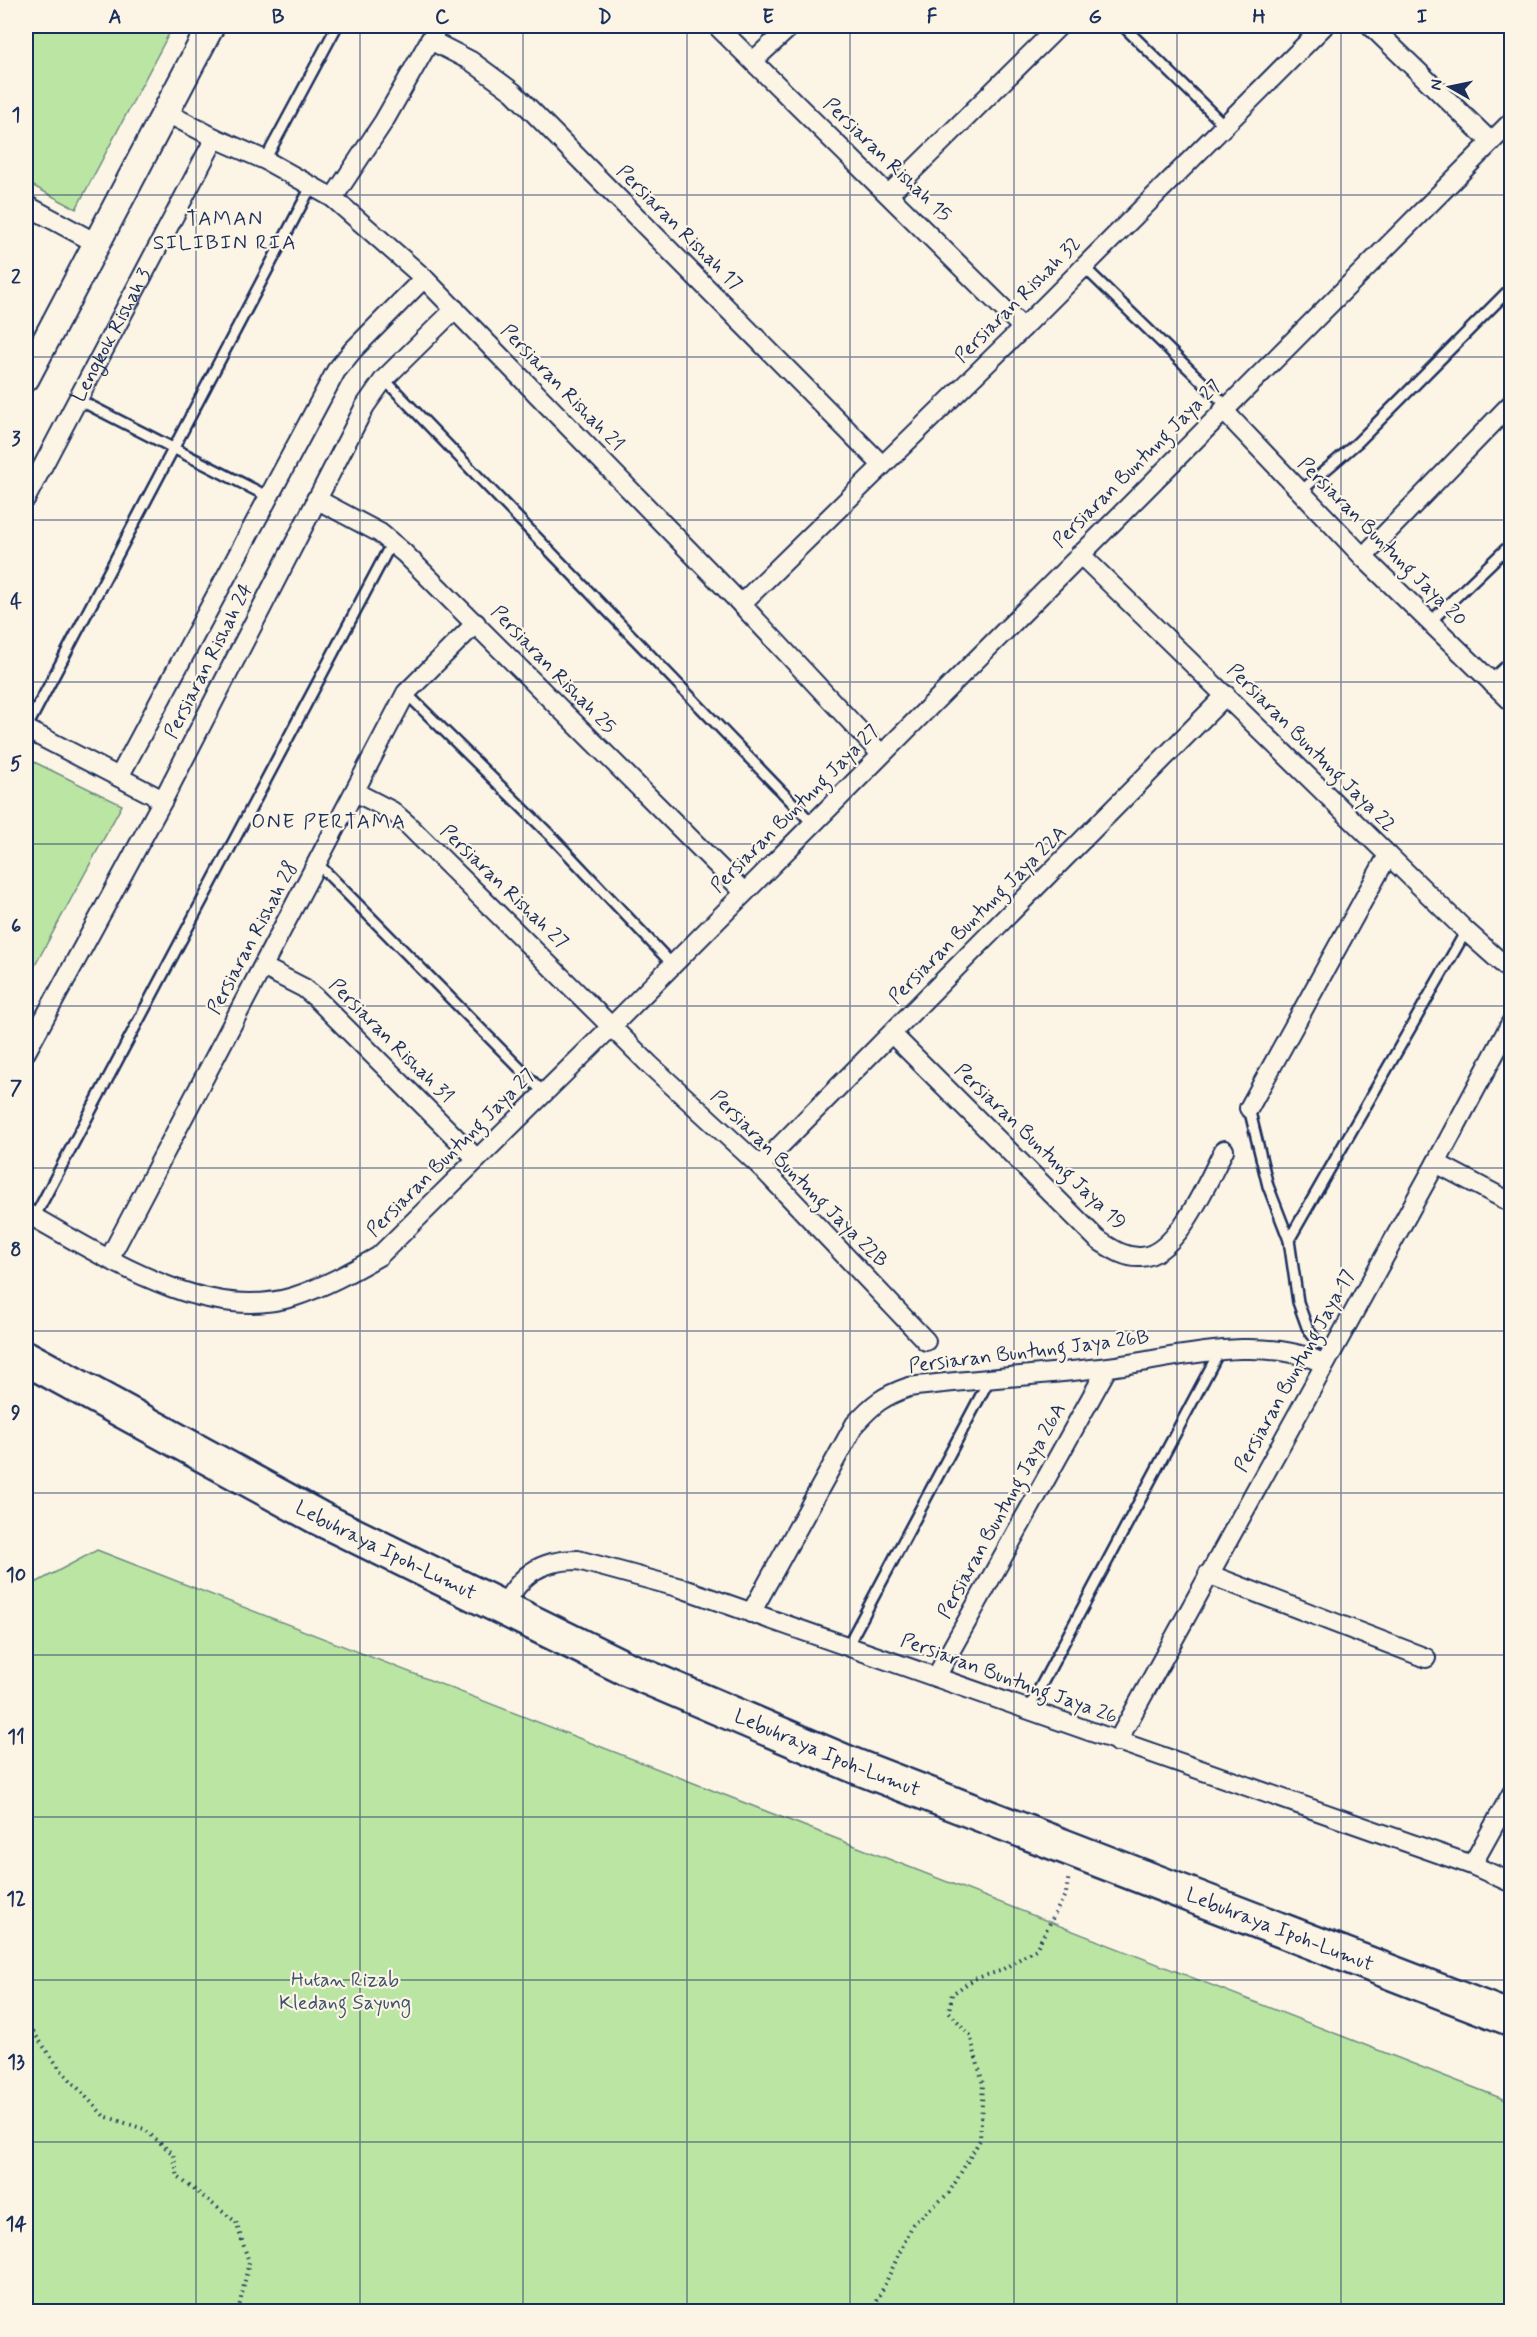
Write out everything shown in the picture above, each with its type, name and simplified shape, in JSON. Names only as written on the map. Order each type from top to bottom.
[{"type":"highway","name":"Lebuhraya Ipoh-Lumut","points":[[26,1344],[167,1435]]},
{"type":"highway","name":"Lebuhraya Ipoh-Lumut","points":[[26,1358],[319,1518],[625,1668],[855,1766],[1512,2019]]},
{"type":"street","points":[[26,378],[211,26]]},
{"type":"street","name":"Persiaran Rishah 15","points":[[717,26],[1023,328]]},
{"type":"street","points":[[753,61],[791,26]]},
{"type":"street","points":[[889,194],[1059,26]]},
{"type":"street","name":"Persiaran Rishah 32","points":[[741,604],[1023,328],[1223,124],[1324,26]]},
{"type":"street","points":[[1371,26],[1491,142]]},
{"type":"street","points":[[333,198],[384,121],[434,33]]},
{"type":"street","name":"Persiaran Rishah 17","points":[[434,33],[513,93],[882,465]]},
{"type":"street","name":"Persiaran Rishah 21","points":[[165,112],[215,138],[265,160],[333,198],[424,278],[741,604],[881,754]]},
{"type":"street","name":"Persiaran Buntung Jaya 27","points":[[30,1216],[149,1279],[202,1295],[256,1303],[291,1297],[337,1281],[379,1256],[613,1025],[1512,121]]},
{"type":"street","name":"Lengkok Rishah 3","points":[[26,498],[215,138]]},
{"type":"street","points":[[26,205],[96,243]]},
{"type":"street","points":[[119,777],[336,371],[352,350],[424,278]]},
{"type":"street","name":"Persiaran Rishah 24","points":[[26,1052],[163,800],[365,406],[384,379],[455,309]]},
{"type":"street","points":[[1363,557],[1512,403]]},
{"type":"street","name":"Persiaran Buntung Jaya 20","points":[[1225,408],[1300,492],[1363,557],[1512,702]]},
{"type":"street","name":"Persiaran Rishah 25","points":[[316,499],[380,532],[392,542],[744,892]]},
{"type":"street","name":"Persiaran Buntung Jaya 22","points":[[1080,554],[1466,931],[1512,972]]},
{"type":"street","name":"Persiaran Rishah 28","points":[[109,1259],[406,693],[476,623]]},
{"type":"street","points":[[1493,684],[1512,666]]},
{"type":"street","name":"Persiaran Buntung Jaya 22A","points":[[760,1166],[1226,695]]},
{"type":"street","points":[[26,729],[163,800]]},
{"type":"street","name":"Persiaran Rishah 27","points":[[355,792],[392,811],[407,824],[613,1025]]},
{"type":"street","points":[[1249,1108],[1388,855]]},
{"type":"street","name":"Persiaran Rishah 31","points":[[263,967],[304,987],[477,1159]]},
{"type":"street","name":"Persiaran Buntung Jaya 17","points":[[1117,1742],[1512,1022]]},
{"type":"street","name":"Persiaran Buntung Jaya 22B","points":[[613,1025],[650,1065],[760,1166],[926,1341]]},
{"type":"street","name":"Persiaran Buntung Jaya 19","points":[[892,1034],[1098,1240],[1119,1253],[1141,1257],[1162,1250],[1178,1233],[1224,1150]]},
{"type":"street","points":[[1436,1163],[1512,1203]]},
{"type":"street","name":"Persiaran Buntung Jaya 26B","points":[[751,1612],[855,1424],[870,1407],[885,1396],[909,1388],[990,1377],[1108,1367],[1220,1350],[1329,1357]]},
{"type":"street","name":"Persiaran Buntung Jaya 26A","points":[[936,1677],[1108,1367]]},
{"type":"street","name":"Persiaran Buntung Jaya 26","points":[[503,1608],[521,1579],[531,1572],[563,1560],[578,1560],[681,1588],[1472,1865],[1512,1883]]},
{"type":"street","points":[[1209,1574],[1426,1658]]},
{"type":"street","points":[[1472,1865],[1512,1793]]},
{"type":"lane","points":[[265,160],[337,26]]},
{"type":"lane","points":[[1123,26],[1223,124]]},
{"type":"lane","points":[[26,729],[312,185]]},
{"type":"lane","name":"Persiaran Buntung Jaya 20","points":[[1083,267],[1225,408]]},
{"type":"lane","points":[[1300,492],[1358,442],[1512,287]]},
{"type":"lane","points":[[384,379],[812,823]]},
{"type":"lane","points":[[77,399],[269,498]]},
{"type":"lane","points":[[30,1216],[392,542]]},
{"type":"lane","points":[[1430,622],[1512,543]]},
{"type":"lane","points":[[406,693],[550,835],[672,964]]},
{"type":"lane","points":[[318,863],[544,1092]]},
{"type":"lane","points":[[1289,1240],[1466,931]]},
{"type":"lane","points":[[1249,1108],[1268,1186],[1289,1240],[1298,1302],[1307,1327],[1329,1357]]},
{"type":"lane","points":[[1028,1710],[1220,1350]]},
{"type":"lane","points":[[848,1645],[990,1377]]},
{"type":"path","points":[[872,2312],[913,2224],[948,2193],[980,2140],[984,2084],[970,2035],[949,2012],[952,1994],[974,1979],[1000,1971],[1036,1949],[1066,1893],[1073,1851]]},
{"type":"path","points":[[26,2022],[60,2068],[104,2116],[144,2128],[173,2154],[178,2177],[236,2222],[249,2262],[238,2312]]},
{"type":"green space","points":[[26,26],[173,26],[76,209],[26,182]]},
{"type":"green space","points":[[26,758],[122,805],[26,982]]},
{"type":"green space","name":"Hutan Rizab Kledang Sayung","points":[[97,1550],[1511,2102],[1511,2311],[26,2311],[26,1588]]},
{"type":"district","name":"TAMAN SILIBIN RIA","points":[[225,231]]},
{"type":"district","name":"ONE PERTAMA","points":[[329,822]]}]
